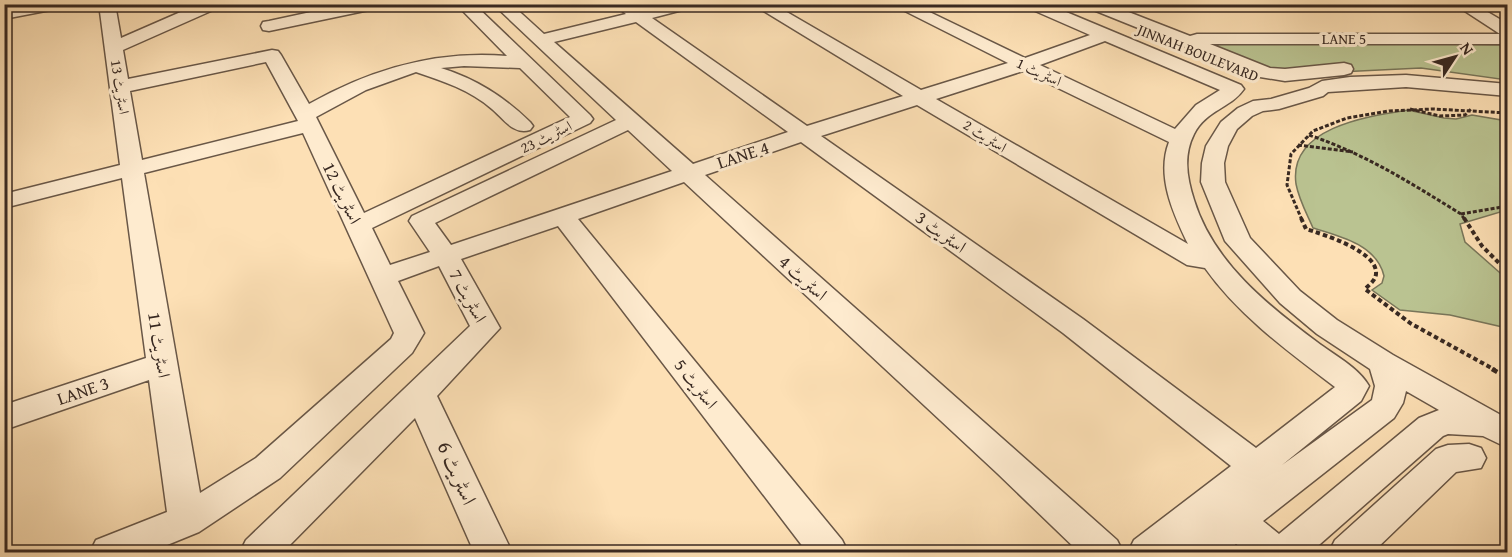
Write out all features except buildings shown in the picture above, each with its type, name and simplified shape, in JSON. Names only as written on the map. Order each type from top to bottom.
[{"type":"street","points":[[4,14],[56,4]]},
{"type":"street","name":"اسٹریٹ 13","points":[[108,4],[132,169]]},
{"type":"street","points":[[114,47],[194,9],[214,4]]},
{"type":"street","points":[[269,26],[374,4]]},
{"type":"street","name":"اسٹریٹ 23","points":[[358,225],[583,119],[464,4]]},
{"type":"street","name":"اسٹریٹ 4","points":[[501,4],[1009,463],[1104,552]]},
{"type":"street","points":[[540,40],[630,10],[688,4]]},
{"type":"street","name":"اسٹریٹ 2","points":[[760,4],[923,98],[1038,169],[1196,259],[1212,260]]},
{"type":"street","name":"اسٹریٹ 1","points":[[899,4],[1180,139]]},
{"type":"street","points":[[1032,4],[1234,89],[1206,106],[1190,122],[1180,139],[1175,158],[1176,177],[1185,214],[1212,260],[1249,300],[1353,387],[1350,393],[1147,552]]},
{"type":"street","name":"JINNAH BOULEVARD","points":[[1050,4],[1246,85],[1254,90],[1260,105]]},
{"type":"street","name":"JINNAH BOULEVARD","points":[[1078,4],[1261,79],[1291,87],[1322,87]]},
{"type":"street","points":[[1462,4],[1508,31]]},
{"type":"street","points":[[1492,4],[1508,14]]},
{"type":"street","points":[[1098,5],[1277,75],[1368,66],[1421,68],[1508,77]]},
{"type":"street","name":"اسٹریٹ 3","points":[[630,10],[1073,326],[1255,466]]},
{"type":"street","name":"LANE 4","points":[[381,278],[804,134],[1022,65],[1105,35]]},
{"type":"street","name":"LANE 5","points":[[1181,39],[1508,39]]},
{"type":"street","name":"اسٹریٹ 12","points":[[120,87],[272,55],[307,120],[409,333],[402,346],[268,468],[186,521]]},
{"type":"street","points":[[4,201],[132,169],[307,120],[361,83],[415,66],[460,60],[526,63]]},
{"type":"street","points":[[415,66],[474,86],[499,102],[523,126]]},
{"type":"street","points":[[1498,430],[1382,363],[1327,327],[1290,297],[1238,241],[1213,182],[1213,163],[1217,146],[1228,126],[1245,112],[1260,105],[1272,105],[1316,92],[1322,87],[1344,83],[1406,81],[1455,83],[1508,90]]},
{"type":"street","name":"اسٹریٹ 7","points":[[259,552],[486,328],[446,256],[421,221],[630,121]]},
{"type":"street","name":"اسٹریٹ 11","points":[[132,169],[186,521]]},
{"type":"street","points":[[1176,177],[1213,182]]},
{"type":"street","name":"اسٹریٹ 5","points":[[563,216],[829,552]]},
{"type":"street","points":[[1199,552],[1284,483],[1383,409],[1390,400],[1392,392],[1382,363]]},
{"type":"street","name":"LANE 3","points":[[4,418],[162,364]]},
{"type":"street","name":"اسٹریٹ 6","points":[[420,393],[493,552]]},
{"type":"street","points":[[1285,552],[1431,427],[1445,422],[1498,430]]},
{"type":"street","points":[[1348,552],[1448,459],[1469,458]]},
{"type":"street","points":[[109,552],[186,521]]},
{"type":"street","points":[[1237,522],[1274,552]]},
{"type":"path","points":[[1406,108],[1450,117],[1465,115],[1470,109]]},
{"type":"path","points":[[1508,113],[1470,109],[1406,108],[1367,112],[1337,120],[1309,135],[1297,145],[1287,163],[1286,185],[1294,210],[1306,229],[1337,238],[1366,256],[1373,265],[1376,274],[1374,283],[1365,289],[1383,304],[1436,339],[1508,378]]},
{"type":"path","points":[[1309,135],[1356,153],[1393,172],[1461,214],[1482,246],[1508,272]]},
{"type":"path","points":[[1297,145],[1356,153]]},
{"type":"path","points":[[1461,214],[1480,212],[1494,207],[1508,207]]},
{"type":"green space","points":[[1181,39],[1507,45],[1507,80],[1421,68],[1277,75]]},
{"type":"green space","points":[[1408,110],[1444,118],[1456,119],[1472,115],[1507,121],[1507,210],[1460,224],[1465,242],[1507,279],[1507,328],[1450,315],[1400,310],[1372,290],[1382,283],[1384,276],[1380,265],[1366,249],[1356,243],[1313,228],[1296,184],[1297,165],[1305,149],[1318,137],[1334,128],[1373,116]]}]
